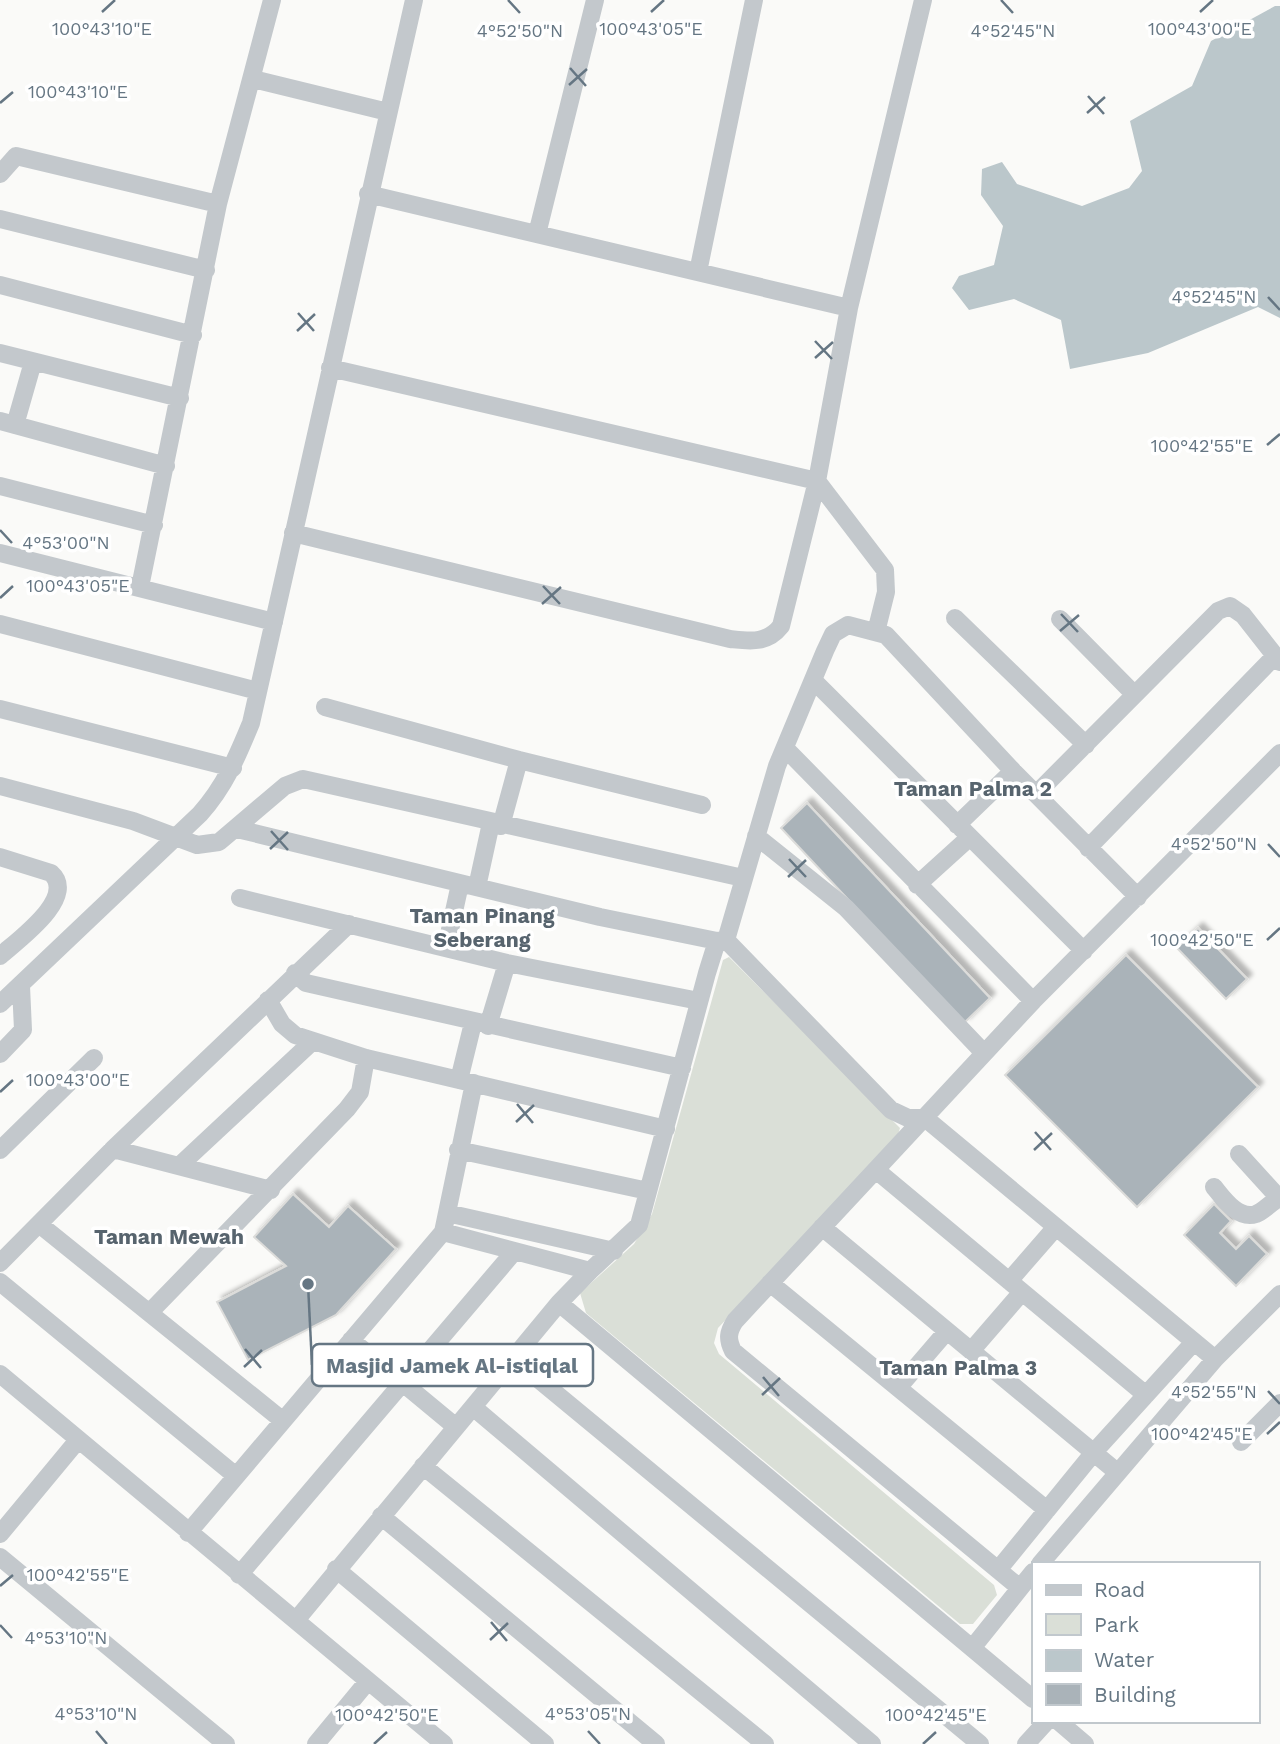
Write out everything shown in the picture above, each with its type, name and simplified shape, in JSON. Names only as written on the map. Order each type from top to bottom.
[{"type":"street","points":[[140,587],[218,204],[272,0]]},
{"type":"street","points":[[0,1004],[175,839],[218,794],[233,768],[251,723],[414,0]]},
{"type":"street","points":[[537,234],[595,0]]},
{"type":"street","points":[[698,272],[754,0]]},
{"type":"street","points":[[293,533],[730,639],[753,642],[766,639],[780,626],[817,481],[849,307],[923,0]]},
{"type":"street","points":[[253,79],[388,111]]},
{"type":"street","points":[[0,174],[16,156],[218,204]]},
{"type":"street","points":[[369,194],[849,307]]},
{"type":"street","points":[[0,219],[206,270]]},
{"type":"street","points":[[0,285],[193,335]]},
{"type":"street","points":[[0,353],[180,398]]},
{"type":"street","points":[[33,362],[5,427],[166,466]]},
{"type":"street","points":[[330,368],[817,481],[855,536],[885,570],[886,592],[876,632]]},
{"type":"street","points":[[0,486],[154,524]]},
{"type":"street","points":[[0,553],[274,622]]},
{"type":"street","points":[[1036,794],[1218,611],[1230,606],[1243,615],[1278,659],[1088,848]]},
{"type":"street","points":[[955,618],[1086,745]]},
{"type":"street","points":[[1060,619],[1134,694]]},
{"type":"street","points":[[0,624],[258,691]]},
{"type":"street","points":[[297,1619],[559,1303],[639,1225],[699,1001],[743,878],[777,766],[833,634],[848,625],[886,635],[1013,771],[1138,897]]},
{"type":"street","points":[[814,681],[1084,951]]},
{"type":"street","points":[[325,707],[519,760],[702,805]]},
{"type":"street","points":[[0,709],[233,768]]},
{"type":"street","points":[[785,748],[1033,1001]]},
{"type":"street","points":[[1020,1588],[733,1351],[728,1341],[729,1330],[769,1283],[1033,1001],[1280,753]]},
{"type":"street","points":[[446,948],[519,760]]},
{"type":"street","points":[[917,885],[1013,771]]},
{"type":"street","points":[[0,786],[133,821],[175,839],[197,845],[219,842],[273,795],[303,779],[496,825],[743,878]]},
{"type":"street","points":[[237,829],[469,886],[722,941],[891,1110],[908,1118],[925,1118],[1215,1359]]},
{"type":"street","points":[[756,836],[846,908],[984,1053]]},
{"type":"street","points":[[0,858],[51,873],[57,878],[60,889],[44,915],[8,940],[0,956]]},
{"type":"street","points":[[240,898],[507,963],[699,1001]]},
{"type":"street","points":[[0,1263],[113,1149],[349,924]]},
{"type":"street","points":[[188,1533],[443,1232],[467,1082],[481,1025],[507,963]]},
{"type":"street","points":[[295,973],[306,983],[481,1025],[682,1068]]},
{"type":"street","points":[[0,1054],[23,1030],[21,986]]},
{"type":"street","points":[[268,1000],[288,1030],[313,1041],[366,1058],[666,1129]]},
{"type":"street","points":[[179,1166],[313,1041]]},
{"type":"street","points":[[0,1150],[94,1058]]},
{"type":"street","points":[[150,1312],[271,1191],[360,1092],[366,1058]]},
{"type":"street","points":[[113,1149],[271,1191]]},
{"type":"street","points":[[458,1150],[648,1191]]},
{"type":"street","points":[[1214,1187],[1231,1207],[1245,1214],[1256,1214],[1280,1198],[1239,1154]]},
{"type":"street","points":[[876,1170],[1146,1395]]},
{"type":"street","points":[[447,1213],[614,1251]]},
{"type":"street","points":[[39,1224],[282,1420]]},
{"type":"street","points":[[822,1227],[1117,1472]]},
{"type":"street","points":[[971,1352],[1056,1227]]},
{"type":"street","points":[[443,1232],[590,1270]]},
{"type":"street","points":[[239,1575],[513,1252]]},
{"type":"street","points":[[0,1282],[236,1476]]},
{"type":"street","points":[[769,1283],[1047,1510]]},
{"type":"street","points":[[1042,1562],[1215,1359],[1280,1294]]},
{"type":"street","points":[[559,1303],[1032,1698]]},
{"type":"street","points":[[898,1388],[947,1331]]},
{"type":"street","points":[[351,1340],[456,1427]]},
{"type":"street","points":[[998,1570],[1095,1451],[1194,1342]]},
{"type":"street","points":[[514,1359],[980,1744]]},
{"type":"street","points":[[0,1374],[444,1744]]},
{"type":"street","points":[[473,1407],[872,1744]]},
{"type":"street","points":[[1241,1442],[1278,1410]]},
{"type":"street","points":[[0,1534],[78,1440]]},
{"type":"street","points":[[423,1466],[765,1744]]},
{"type":"street","points":[[381,1516],[656,1744]]},
{"type":"street","points":[[0,1557],[226,1744]]},
{"type":"street","points":[[336,1569],[545,1744]]},
{"type":"street","points":[[973,1647],[1032,1573]]},
{"type":"street","points":[[316,1744],[368,1681]]},
{"type":"street","points":[[1026,1744],[1045,1723]]},
{"type":"street","points":[[1060,1723],[1085,1744]]},
{"type":"green space","points":[[729,957],[900,1128],[897,1138],[718,1328],[714,1343],[719,1354],[994,1585],[997,1595],[973,1624],[960,1624],[586,1313],[580,1293],[634,1244],[652,1214],[723,960]]},
{"type":"water","points":[[1275,6],[1280,6],[1280,318],[1258,307],[1148,353],[1070,369],[1061,320],[1014,299],[969,310],[952,288],[959,276],[994,265],[1003,226],[981,195],[982,169],[1002,162],[1017,184],[1082,206],[1129,188],[1142,171],[1130,121],[1192,86],[1211,41]]},
{"type":"building","points":[[807,803],[990,998],[964,1023],[781,828]]},
{"type":"building","points":[[1198,928],[1247,979],[1226,999],[1177,948]]},
{"type":"building","points":[[1126,955],[1258,1087],[1137,1207],[1005,1075]]},
{"type":"building","points":[[293,1194],[329,1227],[348,1206],[396,1249],[336,1315],[248,1360],[217,1302],[286,1266],[254,1237]]},
{"type":"building","points":[[1214,1204],[1231,1221],[1220,1233],[1236,1249],[1249,1236],[1267,1254],[1236,1286],[1184,1235]]},
{"type":"place","name":"Masjid Jamek Al-istiqlal","points":[[308,1284]]},
{"type":"district","name":"Taman Palma 2","points":[[973,789]]},
{"type":"district","name":"Taman Pinang Seberang","points":[[482,928]]},
{"type":"district","name":"Taman Mewah","points":[[169,1237]]},
{"type":"district","name":"Taman Palma 3","points":[[958,1368]]}]
